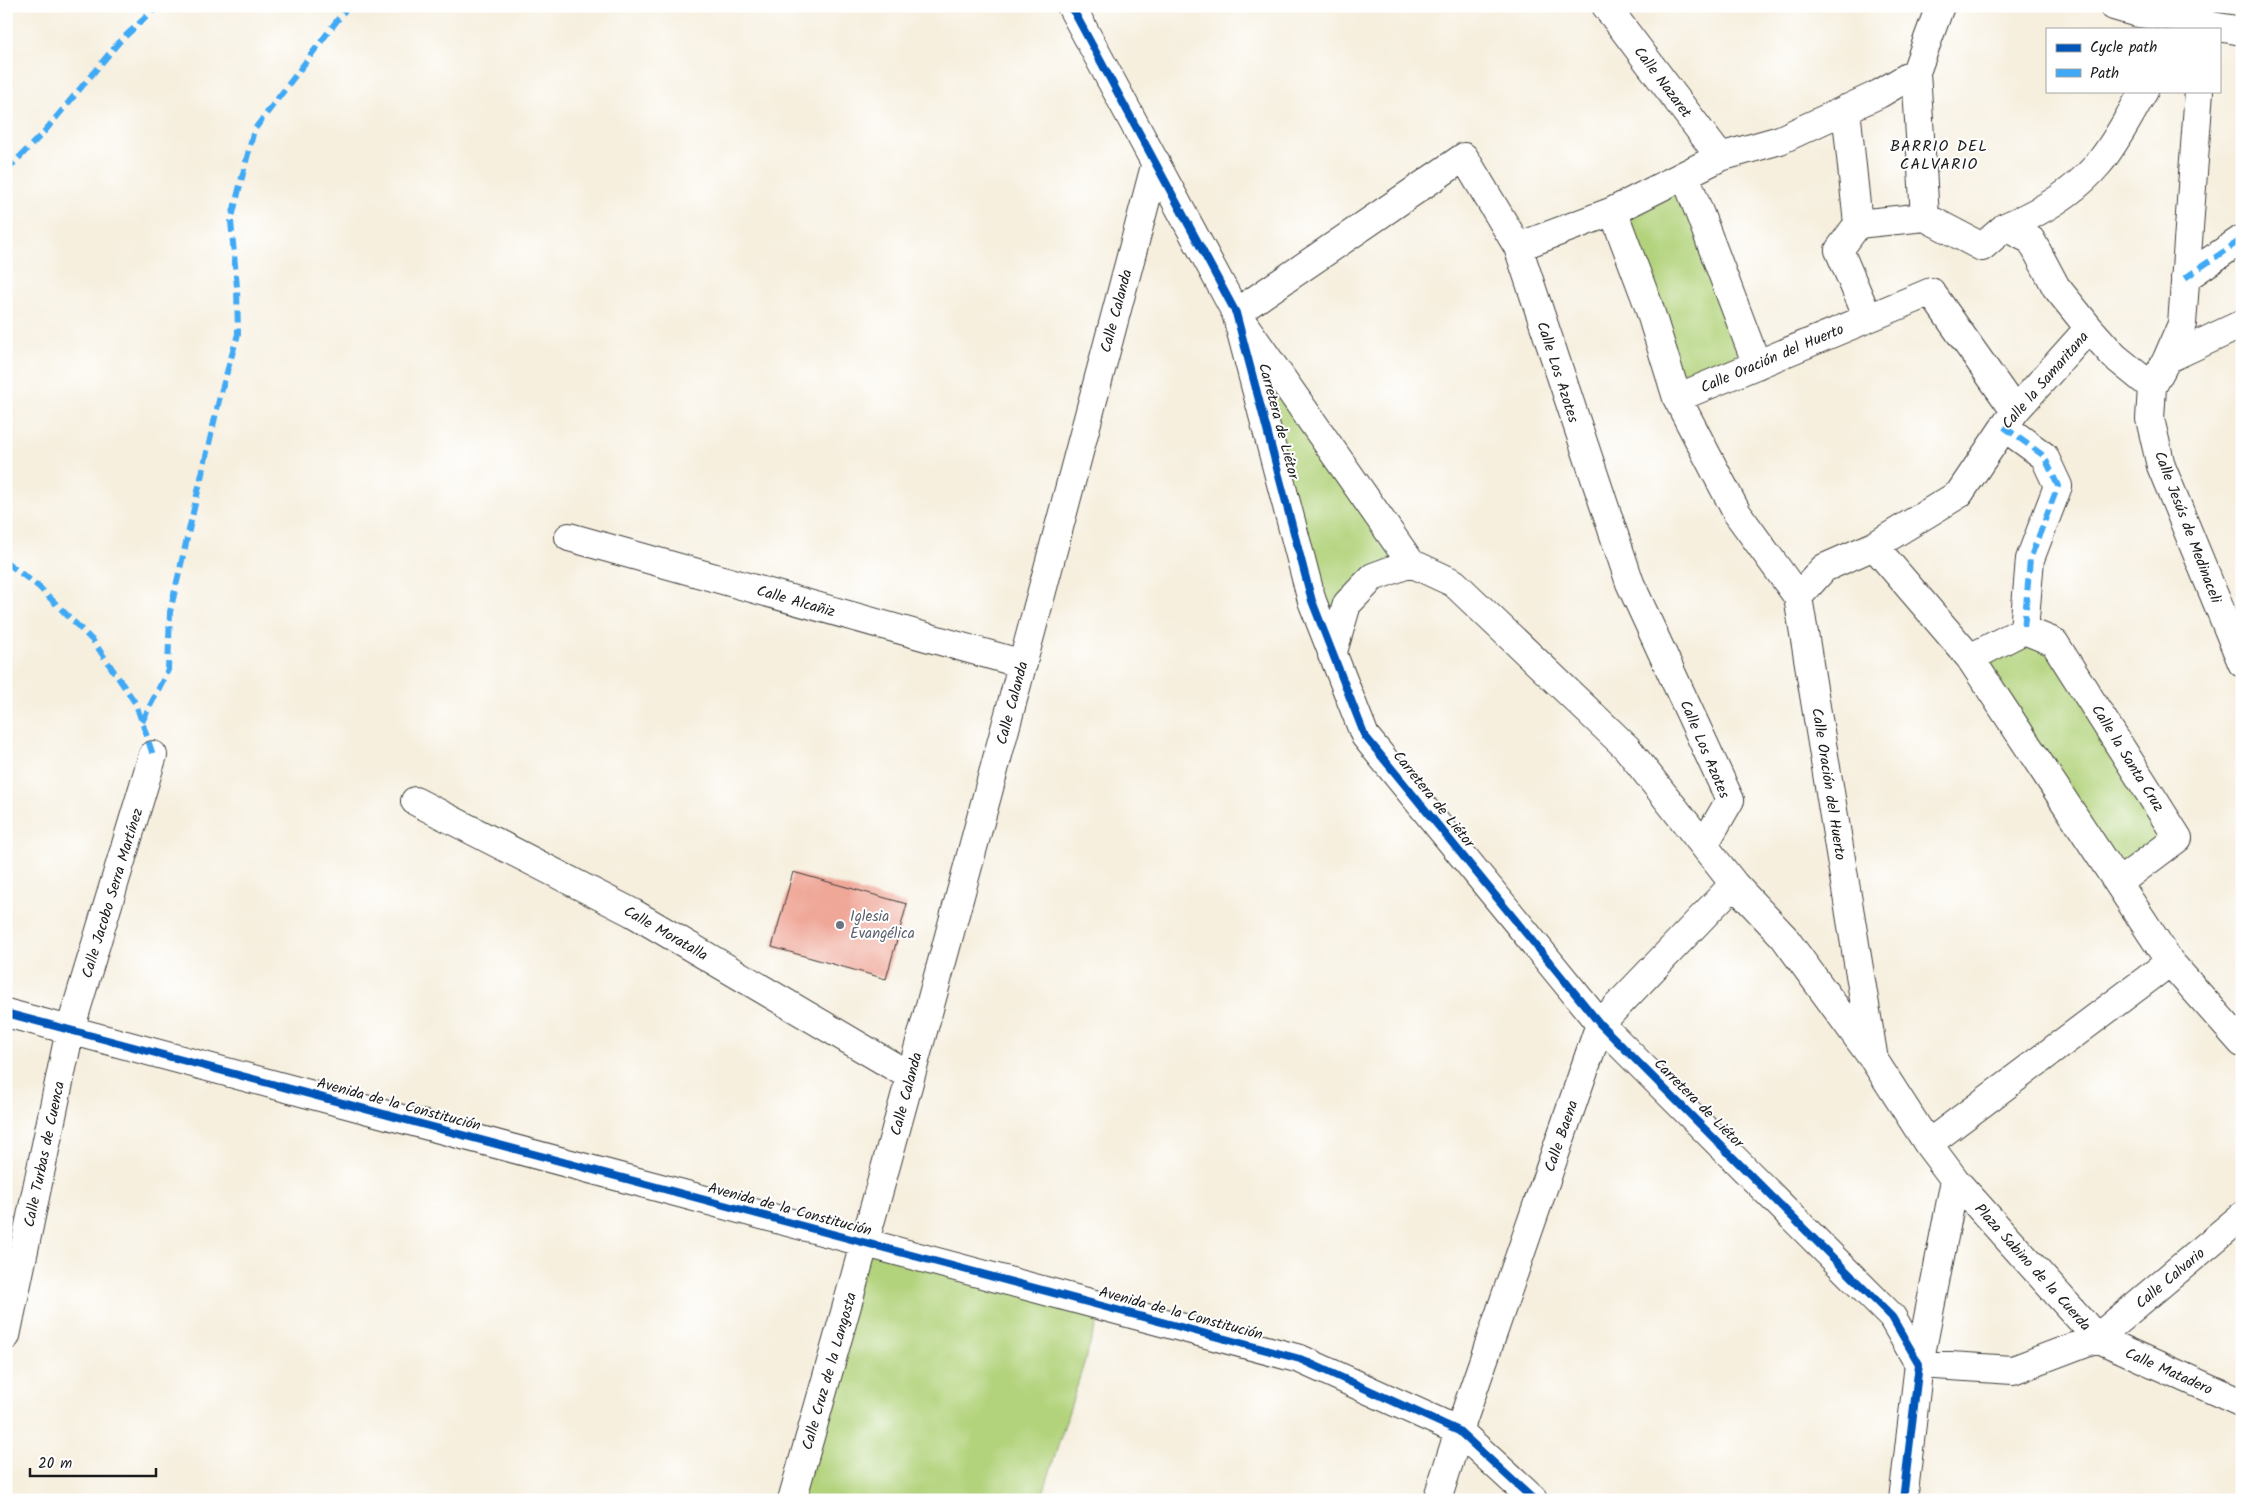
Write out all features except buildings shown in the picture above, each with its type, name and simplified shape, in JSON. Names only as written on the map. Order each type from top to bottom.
[{"type":"street","name":"Carretera de Liétor","points":[[1071,6],[1236,313],[1411,563]]},
{"type":"street","name":"Calle Nazaret","points":[[1606,6],[1720,157]]},
{"type":"street","points":[[1925,217],[1916,72],[1940,6]]},
{"type":"street","points":[[2114,6],[2138,13],[2242,31]]},
{"type":"street","points":[[1518,248],[1613,211],[1720,157],[1780,140],[1879,94],[1916,72]]},
{"type":"street","points":[[1858,224],[1925,217],[1982,247],[2005,228],[2030,217],[2071,190],[2100,163],[2143,92]]},
{"type":"street","points":[[2152,387],[2167,359],[2182,324],[2199,92]]},
{"type":"street","points":[[1846,109],[1858,224],[1839,250],[1868,318]]},
{"type":"street","name":"Calle Los Azotes","points":[[1236,313],[1464,157],[1518,248],[1585,453],[1630,582],[1730,800],[1704,845]]},
{"type":"street","name":"Calle Calanda","points":[[865,1243],[1023,664],[1156,162]]},
{"type":"street","points":[[1685,175],[1757,365]]},
{"type":"street","name":"Calle Oración del Huerto","points":[[1613,211],[1648,304],[1677,398],[1737,513],[1798,597],[1874,1060],[1928,1144],[1955,1180]]},
{"type":"street","points":[[2005,228],[2031,240],[2056,287],[2089,328]]},
{"type":"street","points":[[2185,278],[2242,239]]},
{"type":"street","name":"Calle Oración del Huerto","points":[[1677,398],[1931,292],[2010,419]]},
{"type":"street","name":"Carretera de Liétor","points":[[1236,313],[1312,601],[1365,736],[1600,1024],[1892,1317],[1919,1364]]},
{"type":"street","points":[[2167,359],[2241,325]]},
{"type":"street","name":"Calle la Samaritana","points":[[1798,597],[1824,568],[1874,546],[1959,494],[2010,419],[2089,328],[2114,356],[2152,387]]},
{"type":"street","name":"Calle Jesús de Medinaceli","points":[[2152,387],[2150,419],[2162,466],[2242,663]]},
{"type":"street","points":[[1970,658],[2024,630],[2030,559],[2058,486],[2044,456],[2010,419]]},
{"type":"street","name":"Calle Alcañiz","points":[[569,537],[1023,664]]},
{"type":"street","points":[[1874,546],[1970,658],[2170,962],[2242,1043]]},
{"type":"street","points":[[1332,655],[1346,604],[1373,577],[1411,563],[1454,583],[1627,748],[1734,884],[1784,937],[1874,1060]]},
{"type":"street","name":"Calle la Santa Cruz","points":[[2024,630],[2054,642],[2178,838],[2118,883]]},
{"type":"street","name":"Calle Jacobo Serra Martínez","points":[[70,1030],[153,755]]},
{"type":"street","name":"Calle Moratalla","points":[[415,801],[633,913],[910,1076]]},
{"type":"street","name":"Calle Baena","points":[[1437,1500],[1459,1431],[1600,1024],[1734,884]]},
{"type":"street","points":[[1928,1144],[2170,962]]},
{"type":"street","name":"Avenida de la Constitución","points":[[6,1013],[1300,1360],[1459,1431],[1534,1500]]},
{"type":"street","name":"Calle Turbas de Cuenca","points":[[6,1336],[70,1030]]},
{"type":"street","points":[[1903,1500],[1919,1364],[1955,1180]]},
{"type":"street","name":"Plaza Sabino de la Cuerda","points":[[1919,1364],[2013,1370],[2097,1338],[1955,1180]]},
{"type":"street","name":"Calle Calvario","points":[[2097,1338],[2238,1229]]},
{"type":"street","name":"Calle Cruz de la Langosta","points":[[792,1500],[865,1243]]},
{"type":"street","name":"Calle Matadero","points":[[2097,1338],[2242,1403]]},
{"type":"green space","points":[[1685,175],[1757,365],[1677,398],[1613,211]]},
{"type":"green space","points":[[1236,313],[1411,563],[1373,577],[1332,655]]},
{"type":"green space","points":[[2024,630],[2054,642],[2178,838],[2118,883],[1970,658]]},
{"type":"green space","points":[[865,1243],[1102,1306],[1041,1500],[792,1500]]},
{"type":"marked path","points":[[6,171],[44,132],[119,42],[158,6]]},
{"type":"marked path","points":[[142,722],[168,670],[170,612],[220,396],[238,334],[237,287],[231,221],[254,130],[348,6]]},
{"type":"marked path","points":[[2185,278],[2242,239]]},
{"type":"marked path","points":[[2004,427],[2044,456],[2058,486],[2030,559],[2024,630]]},
{"type":"marked path","points":[[6,562],[38,586],[94,642],[136,704],[153,755]]},
{"type":"cycle path","points":[[1071,6],[1236,313],[1312,601],[1365,736],[1600,1024],[1892,1317],[1919,1364],[1903,1500]]},
{"type":"cycle path","points":[[6,1013],[1300,1359],[1459,1431],[1534,1500]]},
{"type":"place","name":"Iglesia Evangélica","points":[[840,925]]},
{"type":"district","name":"BARRIO DEL CALVARIO","points":[[1939,154]]}]
